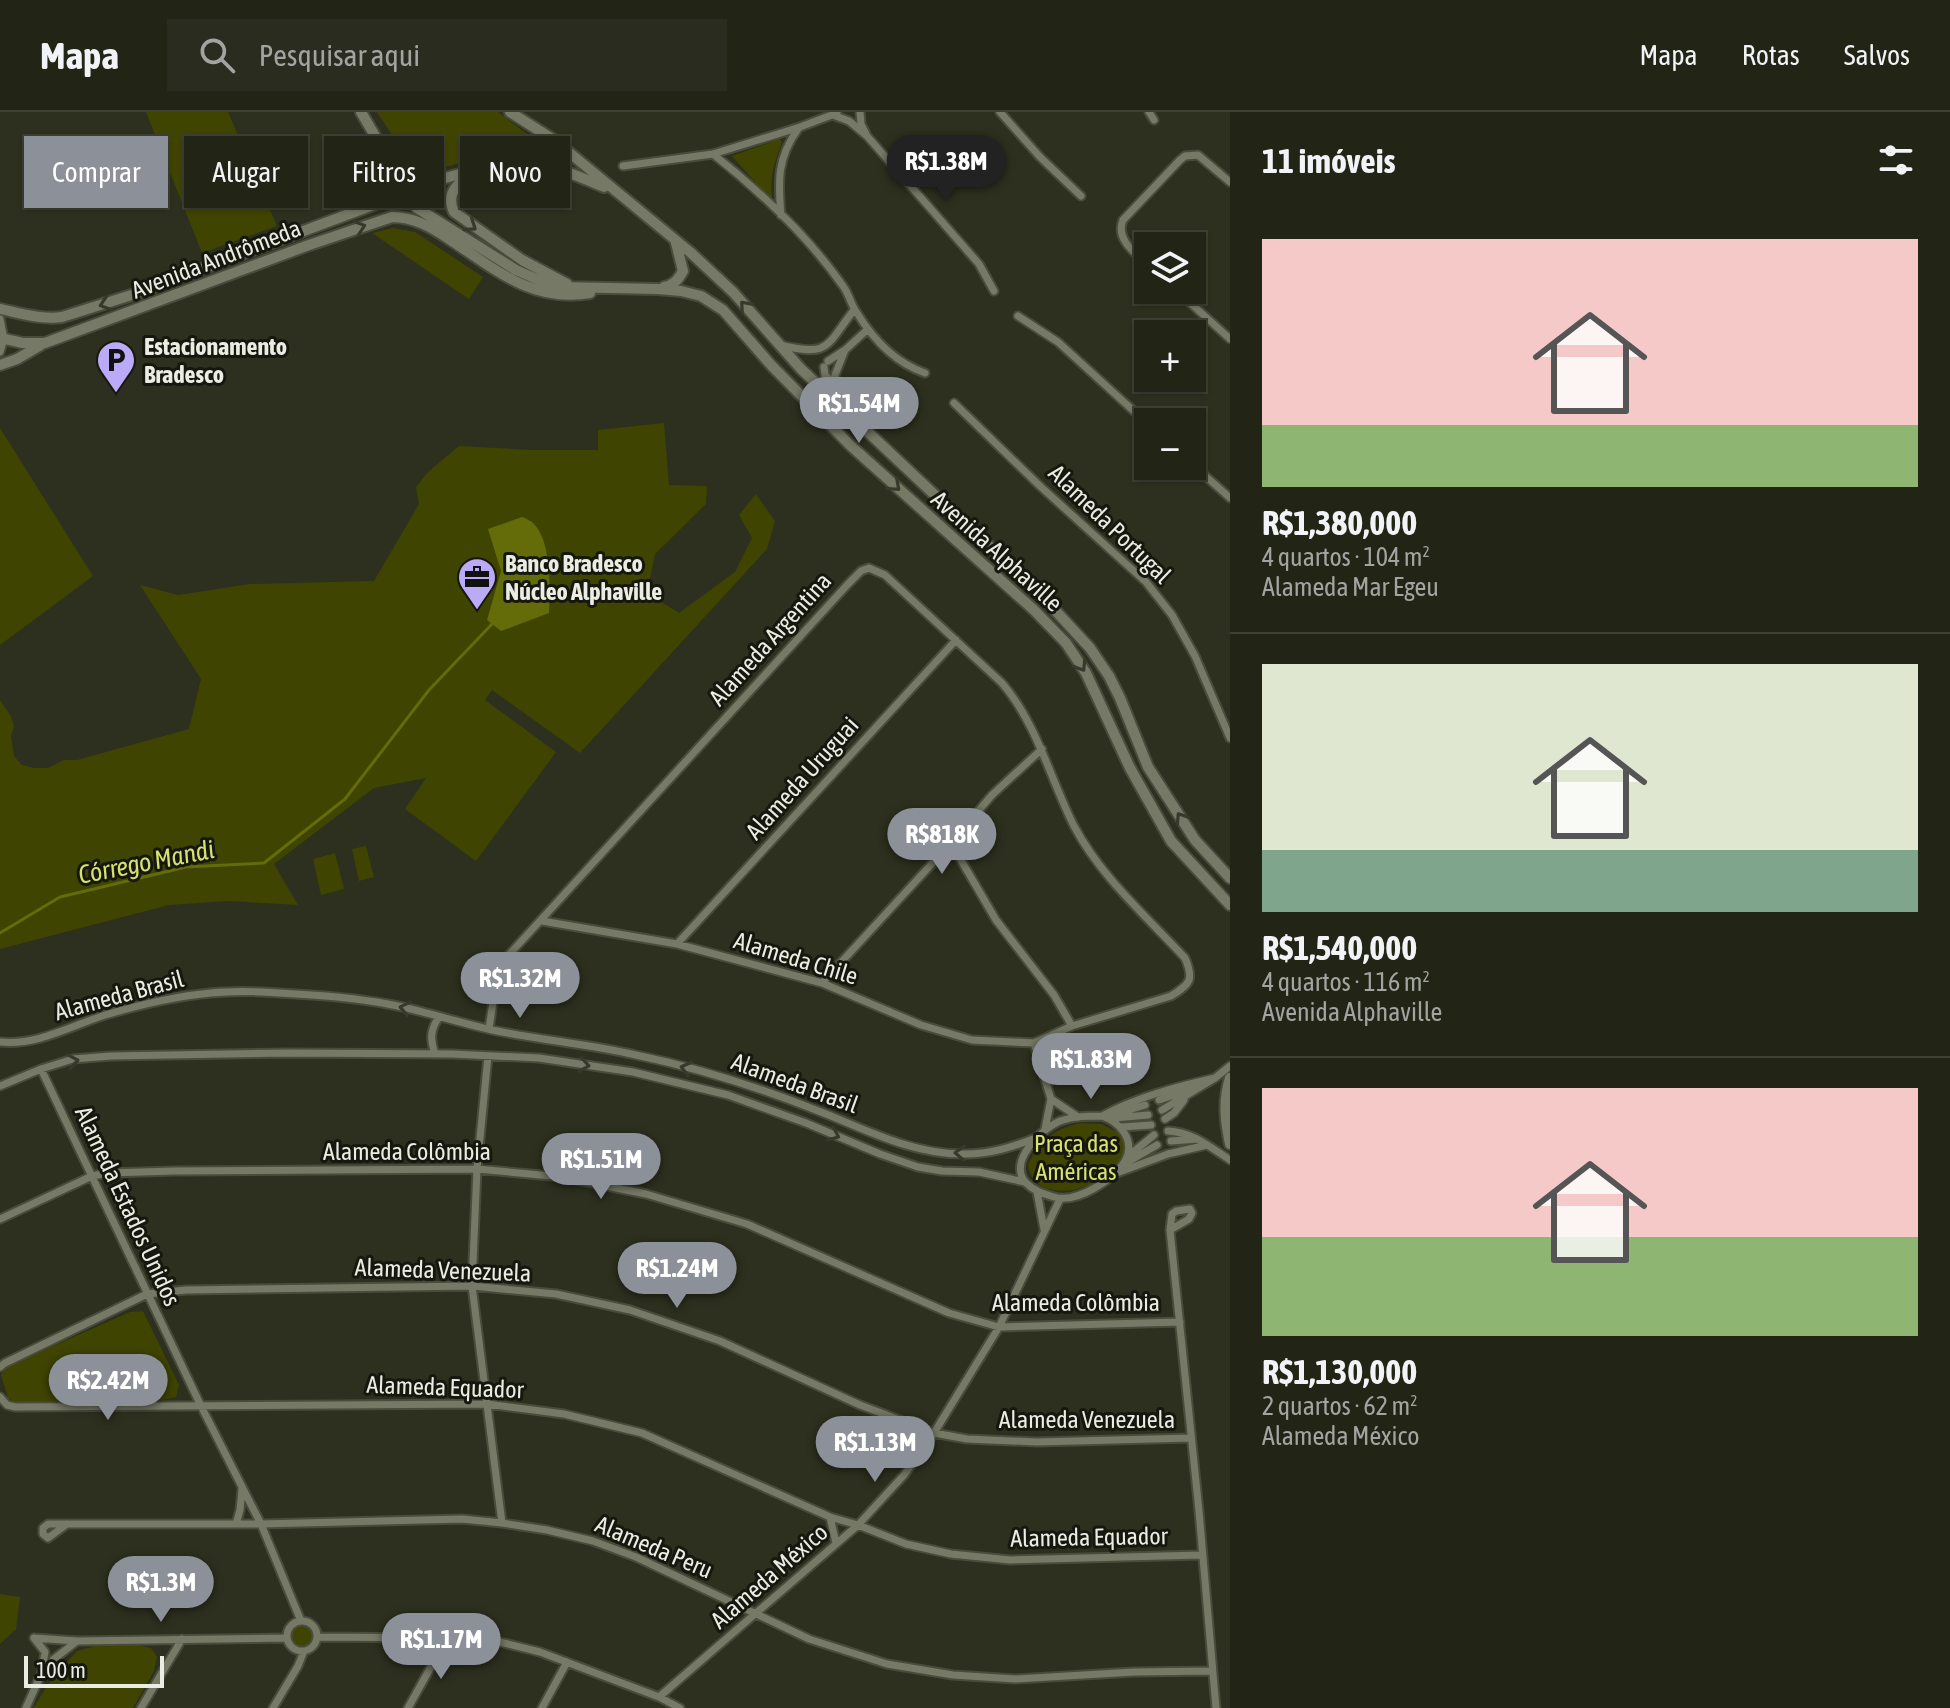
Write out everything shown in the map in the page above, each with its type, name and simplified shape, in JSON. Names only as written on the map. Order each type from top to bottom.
[{"type":"main road","name":"Avenida Alphaville","points":[[361,112],[417,208],[516,270],[560,287],[681,291],[701,296],[723,310],[771,365],[839,434],[1034,610],[1066,643],[1086,673],[1130,768],[1171,841],[1230,905]]},
{"type":"main road","name":"Avenida Alphaville","points":[[510,112],[554,140],[733,292],[801,369],[1040,594],[1090,648],[1109,676],[1148,767],[1195,840],[1230,878]]},
{"type":"main road","name":"Avenida Andrômeda","points":[[570,173],[613,191]]},
{"type":"main road","name":"Avenida Andrômeda","points":[[0,309],[59,318],[138,293],[423,185],[460,175]]},
{"type":"main road","points":[[460,183],[454,187],[450,197],[454,212],[522,260],[575,288]]},
{"type":"main road","name":"Avenida Andrômeda","points":[[2,338],[23,343],[45,343],[309,245],[386,219],[404,217],[435,230],[505,276],[531,289],[575,296],[618,288]]},
{"type":"main road","points":[[309,245],[314,236],[313,227]]},
{"type":"main road","points":[[658,289],[671,285],[683,271],[674,240]]},
{"type":"main road","points":[[206,267],[208,283]]},
{"type":"main road","points":[[184,275],[188,281],[186,291]]},
{"type":"main road","points":[[0,365],[45,343]]},
{"type":"main road","points":[[839,434],[852,430],[858,421]]},
{"type":"main road","points":[[1230,1078],[1224,1118],[1230,1144]]},
{"type":"street","points":[[860,112],[867,136]]},
{"type":"street","points":[[1000,112],[1040,157],[1081,196]]},
{"type":"street","points":[[623,166],[713,154],[836,113],[867,136],[979,264],[994,291]]},
{"type":"street","points":[[781,215],[779,190],[782,159],[787,144],[800,127]]},
{"type":"street","points":[[713,154],[796,228],[844,287],[854,310],[890,354],[925,373]]},
{"type":"street","points":[[1134,251],[1120,232],[1123,220],[1185,156],[1198,155],[1230,182]]},
{"type":"street","points":[[1191,304],[1230,339]]},
{"type":"street","points":[[779,345],[817,351],[836,334],[854,310]]},
{"type":"street","points":[[1018,316],[1058,342],[1134,411]]},
{"type":"street","points":[[0,319],[0,352]]},
{"type":"street","points":[[858,421],[852,401],[825,375],[826,364],[868,329]]},
{"type":"street","points":[[836,334],[846,348]]},
{"type":"street","points":[[836,387],[835,375],[846,348]]},
{"type":"street","name":"Alameda Portugal","points":[[954,403],[1146,582],[1172,615],[1195,656],[1230,738]]},
{"type":"street","points":[[1206,477],[1230,498]]},
{"type":"street","name":"Alameda Argentina","points":[[489,1029],[496,981],[506,958],[848,584],[861,571],[873,569],[885,575],[1014,696],[1042,749],[1074,824],[1092,855],[1111,880],[1185,958],[1191,974],[1189,983],[1171,996],[1072,1026],[1034,1043]]},
{"type":"street","name":"Alameda Uruguai","points":[[677,944],[956,640]]},
{"type":"street","points":[[1221,718],[1230,709]]},
{"type":"street","points":[[822,983],[992,795],[1042,749]]},
{"type":"street","points":[[951,843],[996,920],[1054,995],[1072,1026]]},
{"type":"street","name":"Alameda Chile","points":[[542,921],[677,944],[822,983],[921,1025],[972,1040],[1034,1043]]},
{"type":"street","name":"Alameda Brasil","points":[[0,1042],[31,1040],[119,1011],[212,992],[265,991],[347,997],[539,1040],[634,1054],[689,1068],[806,1106],[926,1151],[965,1154],[1000,1151],[1036,1138]]},
{"type":"street","points":[[435,1054],[431,1034],[439,1017]]},
{"type":"street","points":[[539,1040],[539,1058]]},
{"type":"street","points":[[1034,1043],[1051,1099],[1045,1129]]},
{"type":"street","name":"Alameda Brasil","points":[[0,1086],[73,1059],[111,1056],[290,1053],[539,1058],[633,1072],[728,1095],[918,1167],[979,1172],[1025,1182]]},
{"type":"street","points":[[488,1056],[477,1169],[472,1286],[502,1523]]},
{"type":"street","points":[[1159,1100],[1198,1087],[1230,1066]]},
{"type":"street","name":"Alameda Estados Unidos","points":[[41,1069],[201,1406],[261,1524],[301,1621]]},
{"type":"street","points":[[1106,1117],[1121,1106],[1144,1097],[1215,1078]]},
{"type":"street","points":[[1162,1110],[1198,1087]]},
{"type":"street","points":[[1165,1119],[1188,1095]]},
{"type":"street","points":[[1051,1099],[1078,1117]]},
{"type":"street","points":[[1106,1117],[1145,1105]]},
{"type":"street","points":[[1174,1113],[1179,1131]]},
{"type":"street","points":[[1148,1115],[1078,1117],[1059,1122],[1036,1138],[1022,1161],[1021,1172],[1025,1182],[1037,1192],[1060,1199],[1092,1190],[1113,1175],[1127,1157],[1154,1135]]},
{"type":"street","points":[[1106,1117],[1121,1127],[1128,1143],[1127,1157]]},
{"type":"street","points":[[1121,1127],[1151,1125]]},
{"type":"street","points":[[1168,1131],[1179,1131],[1199,1139],[1230,1160]]},
{"type":"street","points":[[1171,1141],[1199,1139]]},
{"type":"street","points":[[1121,1166],[1157,1145]]},
{"type":"street","points":[[1113,1175],[1168,1154],[1207,1145]]},
{"type":"street","name":"Alameda Colômbia","points":[[0,1219],[92,1176],[108,1173],[477,1169],[562,1177],[646,1194],[747,1224],[949,1313],[999,1327],[1180,1322]]},
{"type":"street","points":[[1037,1192],[1044,1231]]},
{"type":"street","name":"Alameda México","points":[[659,1697],[836,1543],[904,1475],[934,1433],[999,1327],[1060,1199]]},
{"type":"street","points":[[1170,1230],[1216,1708]]},
{"type":"street","name":"Alameda Venezuela","points":[[147,1294],[186,1290],[472,1286],[556,1294],[630,1310],[720,1341],[860,1405],[934,1433],[967,1439],[1037,1442],[1191,1438]]},
{"type":"street","points":[[2,1365],[147,1294]]},
{"type":"street","name":"Alameda Equador","points":[[0,1397],[7,1405],[15,1407],[487,1404],[564,1414],[642,1433],[830,1517],[906,1544],[951,1554],[1010,1560],[1202,1555]]},
{"type":"street","points":[[236,1524],[243,1487]]},
{"type":"street","points":[[830,1517],[836,1543]]},
{"type":"street","name":"Alameda Peru","points":[[67,1524],[261,1524],[462,1519],[502,1523],[593,1541],[636,1557],[809,1639],[887,1664],[953,1675],[1015,1679],[1212,1671]]},
{"type":"street","points":[[273,1708],[304,1651],[312,1646],[317,1637],[311,1624],[301,1621],[289,1627],[287,1638],[294,1649],[304,1651]]},
{"type":"street","points":[[317,1637],[447,1638],[500,1642],[540,1652],[659,1697],[680,1708]]},
{"type":"street","points":[[26,1708],[42,1672],[45,1652],[34,1638],[77,1641],[287,1638]]},
{"type":"street","points":[[408,1708],[447,1638]]},
{"type":"street","points":[[141,1708],[182,1639]]},
{"type":"street","points":[[42,1672],[77,1641]]},
{"type":"street","points":[[542,1708],[567,1662]]},
{"type":"green space","points":[[146,112],[228,112],[238,136],[184,136],[184,208],[168,167],[168,136],[156,136]]},
{"type":"green space","points":[[377,112],[498,112],[530,136],[460,136],[460,163],[444,167],[444,136],[393,136]]},
{"type":"green space","points":[[779,139],[782,142],[772,179],[773,202],[732,156]]},
{"type":"green space","points":[[184,208],[269,208],[277,226],[202,253]]},
{"type":"green space","points":[[393,228],[415,232],[483,277],[469,299],[372,233]]},
{"type":"green space","points":[[664,423],[669,485],[707,486],[706,504],[655,554],[647,593],[679,613],[735,572],[752,538],[739,515],[756,494],[775,521],[767,549],[580,753],[492,690],[485,700],[556,752],[476,861],[405,809],[426,778],[374,788],[274,864],[298,905],[228,901],[169,905],[0,949],[0,700],[14,726],[11,736],[14,756],[22,765],[34,768],[48,768],[64,760],[77,760],[189,729],[201,679],[140,585],[178,595],[250,584],[374,581],[419,504],[416,487],[428,472],[459,446],[598,450],[598,430]]},
{"type":"green space","points":[[0,428],[93,576],[0,645]]},
{"type":"green space","points":[[366,846],[374,877],[359,881],[352,849]]},
{"type":"green space","points":[[335,853],[344,889],[321,895],[313,859]]},
{"type":"green space","name":"Praça das Américas","points":[[1081,1123],[1101,1124],[1120,1133],[1124,1150],[1117,1165],[1104,1178],[1067,1191],[1049,1189],[1035,1181],[1028,1165],[1037,1149],[1056,1132]]},
{"type":"green space","points":[[143,1311],[179,1385],[176,1397],[162,1400],[14,1402],[8,1398],[1,1375],[6,1367],[130,1312]]},
{"type":"green space","points":[[0,1594],[20,1597],[16,1629],[0,1644]]},
{"type":"green space","points":[[302,1626],[309,1629],[312,1636],[309,1643],[302,1646],[295,1643],[292,1636],[295,1629]]},
{"type":"green space","points":[[99,1645],[137,1645],[151,1648],[157,1657],[154,1671],[133,1708],[33,1708],[53,1677],[77,1651]]},
{"type":"shaded area","points":[[522,517],[533,523],[544,541],[550,591],[549,613],[501,631],[487,620],[501,571],[488,529]]},
{"type":"waterway","name":"Córrego Mandi","points":[[0,933],[60,897],[186,867],[264,863],[345,799],[429,690],[492,624]]},
{"type":"place","name":"Estacionamento Bradesco","points":[[116,394]]},
{"type":"place","name":"Banco Bradesco Núcleo Alphaville","points":[[477,611]]}]
